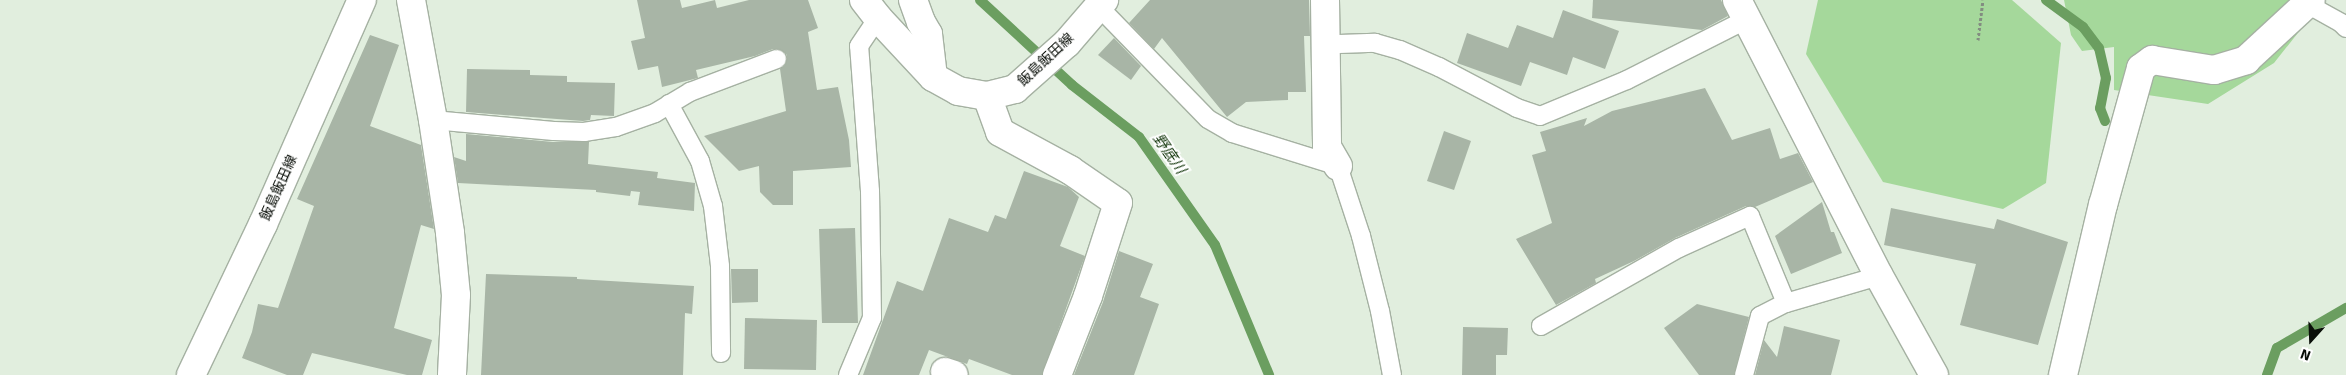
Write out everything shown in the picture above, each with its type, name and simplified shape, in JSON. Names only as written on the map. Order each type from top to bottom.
[{"type":"street","name":"飯島飯田線","points":[[196,371],[362,0]]},
{"type":"street","points":[[411,0],[433,120],[450,233],[456,295],[452,375]]},
{"type":"street","points":[[913,0],[921,22],[928,34],[933,77]]},
{"type":"street","points":[[1325,0],[1327,147],[1338,166]]},
{"type":"street","points":[[2063,375],[2104,205],[2140,68],[2152,60],[2214,70],[2246,60],[2309,2]]},
{"type":"street","name":"飯島飯田線","points":[[871,9],[933,77],[958,91],[987,96],[1015,89],[1067,43],[1102,3]]},
{"type":"street","points":[[1742,10],[1879,276],[1934,375]]},
{"type":"street","points":[[987,96],[1000,132],[1070,170],[1118,203],[1088,296],[1058,375]]},
{"type":"lane","points":[[2309,2],[2346,28]]},
{"type":"lane","points":[[1102,3],[1208,119],[1232,133],[1338,166],[1361,236],[1380,311],[1392,375]]},
{"type":"lane","points":[[848,375],[872,318],[870,191],[859,46],[871,9]]},
{"type":"lane","points":[[1339,44],[1375,43],[1400,50],[1439,67],[1517,108],[1540,116],[1627,80],[1742,10]]},
{"type":"lane","points":[[433,120],[530,130],[584,132],[616,127],[636,121],[690,92],[777,59]]},
{"type":"lane","points":[[670,104],[700,161],[713,206],[720,266],[721,353]]},
{"type":"lane","points":[[1541,326],[1679,248],[1750,216],[1786,303]]},
{"type":"lane","points":[[1744,375],[1760,316],[1786,303],[1879,276]]},
{"type":"path","points":[[1978,40],[1983,0]]},
{"type":"green space","points":[[1818,0],[2012,0],[2061,43],[2046,183],[2003,209],[1883,182],[1806,54]]},
{"type":"green space","points":[[2064,0],[2324,0],[2274,63],[2208,104],[2114,90],[2114,47],[2082,51],[2071,35]]},
{"type":"building","points":[[637,0],[680,0],[682,8],[715,0],[717,8],[749,0],[808,0],[818,28],[808,32],[817,90],[838,87],[849,140],[851,167],[793,171],[793,205],[773,205],[760,192],[759,166],[739,171],[704,136],[786,111],[780,69],[785,65],[787,55],[779,49],[773,49],[755,56],[696,70],[698,78],[662,87],[658,66],[638,70],[631,41],[645,38]]},
{"type":"building","points":[[1150,0],[1309,0],[1310,36],[1304,36],[1306,92],[1288,92],[1288,100],[1246,102],[1227,117],[1162,38],[1154,49],[1129,23]]},
{"type":"building","points":[[1593,0],[1721,0],[1728,16],[1702,30],[1592,18]]},
{"type":"building","points":[[1563,10],[1619,31],[1605,69],[1573,57],[1567,75],[1530,62],[1521,86],[1457,63],[1467,33],[1508,48],[1517,25],[1553,38]]},
{"type":"building","points":[[370,35],[399,45],[370,126],[421,145],[434,229],[421,225],[394,328],[432,340],[422,375],[407,375],[312,353],[303,375],[287,375],[242,358],[252,332],[258,304],[278,308],[314,206],[297,199]]},
{"type":"building","points":[[1114,38],[1141,66],[1131,80],[1098,55]]},
{"type":"building","points":[[467,69],[530,70],[530,75],[567,76],[567,82],[615,83],[614,116],[591,115],[590,120],[583,121],[466,112]]},
{"type":"building","points":[[1705,88],[1732,140],[1770,128],[1780,159],[1798,153],[1813,182],[1755,207],[1746,206],[1675,238],[1634,261],[1595,279],[1596,283],[1556,305],[1516,239],[1552,223],[1532,155],[1546,151],[1540,132],[1587,118],[1584,126],[1612,111]]},
{"type":"building","points":[[1444,131],[1471,141],[1454,190],[1427,181]]},
{"type":"building","points":[[466,134],[553,142],[589,142],[588,164],[658,172],[657,178],[695,183],[694,211],[638,205],[640,192],[631,191],[630,196],[596,192],[596,190],[458,183],[454,157],[466,161]]},
{"type":"building","points":[[1024,171],[1068,187],[1079,197],[1060,246],[1085,256],[1042,375],[1012,375],[969,359],[967,364],[929,350],[919,375],[863,375],[897,281],[923,291],[949,218],[988,232],[995,215],[1006,219]]},
{"type":"building","points":[[1822,202],[1831,232],[1834,232],[1842,253],[1791,274],[1775,236]]},
{"type":"building","points":[[1891,208],[1994,229],[1997,219],[2068,242],[2038,345],[1960,325],[1976,264],[1884,245]]},
{"type":"building","points":[[855,228],[858,323],[822,323],[819,229]]},
{"type":"building","points":[[1119,251],[1153,264],[1140,297],[1159,304],[1134,375],[1074,375],[1103,302]]},
{"type":"building","points":[[731,269],[758,269],[758,302],[732,303]]},
{"type":"building","points":[[486,274],[577,277],[577,279],[694,286],[692,314],[685,313],[683,375],[481,375]]},
{"type":"building","points":[[1697,304],[1749,317],[1734,375],[1699,375],[1664,328]]},
{"type":"building","points":[[745,318],[817,320],[816,370],[744,369]]},
{"type":"building","points":[[1784,326],[1840,340],[1831,375],[1755,375],[1764,340],[1777,357]]},
{"type":"building","points":[[1463,327],[1508,328],[1507,355],[1496,355],[1496,375],[1462,375]]},
{"type":"waterway","name":"野底川","points":[[980,0],[1072,85],[1139,137],[1215,245],[1269,375]]},
{"type":"waterway","points":[[2046,0],[2083,27],[2099,48],[2106,78],[2100,108],[2105,121]]},
{"type":"waterway","points":[[2267,375],[2277,348],[2346,308]]}]
